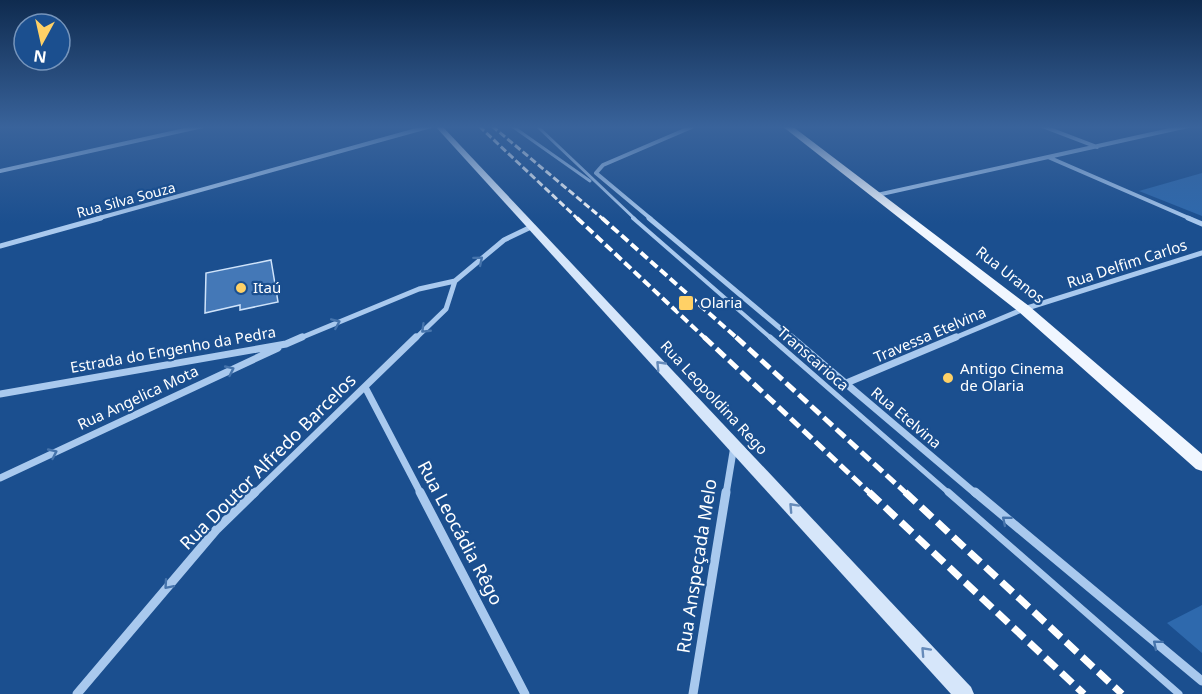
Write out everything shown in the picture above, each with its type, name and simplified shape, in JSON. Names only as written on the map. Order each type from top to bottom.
[{"type":"main road","name":"Rua Leopoldina Rego","points":[[468,158],[734,443],[964,694]]},
{"type":"main road","name":"Rua Uranos","points":[[829,158],[1024,309],[1202,464]]},
{"type":"street","points":[[0,171],[57,158]]},
{"type":"street","name":"Rua Silva Souza","points":[[0,246],[315,158]]},
{"type":"street","name":"Rua Etelvina","points":[[618,158],[596,171],[598,176],[1202,681]]},
{"type":"street","points":[[877,195],[1042,158]]},
{"type":"street","points":[[1051,158],[1202,224]]},
{"type":"street","name":"Estrada do Engenho da Pedra","points":[[0,394],[286,344],[419,289],[455,280],[504,240],[531,227]]},
{"type":"street","name":"Rua Delfim Carlos","points":[[1024,309],[1202,253]]},
{"type":"street","name":"Rua Doutor Alfredo Barcelos","points":[[77,694],[216,530],[446,309],[455,280]]},
{"type":"street","name":"Travessa Etelvina","points":[[844,384],[1024,309]]},
{"type":"street","name":"Rua Angelica Mota","points":[[0,477],[286,344]]},
{"type":"street","name":"Rua Leocádia Rêgo","points":[[365,387],[525,694]]},
{"type":"street","name":"Rua Anspeçada Melo","points":[[693,694],[734,443]]},
{"type":"lane","name":"Transcarioca","points":[[558,158],[594,184],[1179,694]]},
{"type":"lane","name":"Transcarioca","points":[[571,158],[594,184]]},
{"type":"shaded area","points":[[1202,173],[1202,216],[1139,191]]},
{"type":"shaded area","points":[[1202,605],[1202,653],[1167,623]]},
{"type":"building","name":"Itaú","points":[[271,260],[278,302],[240,310],[240,305],[205,313],[206,273]]},
{"type":"railway","points":[[513,158],[578,219]]},
{"type":"railway","points":[[531,158],[603,219]]},
{"type":"railway","points":[[577,218],[706,339]]},
{"type":"railway","points":[[602,218],[738,339]]},
{"type":"railway","points":[[704,337],[871,494]]},
{"type":"railway","points":[[736,337],[907,494]]},
{"type":"railway","points":[[869,492],[1084,694]]},
{"type":"railway","points":[[905,492],[1122,694]]},
{"type":"place","name":"Itaú","points":[[241,288]]},
{"type":"place","name":"Olaria","points":[[686,303]]},
{"type":"place","name":"Antigo Cinema de Olaria","points":[[948,378]]}]
